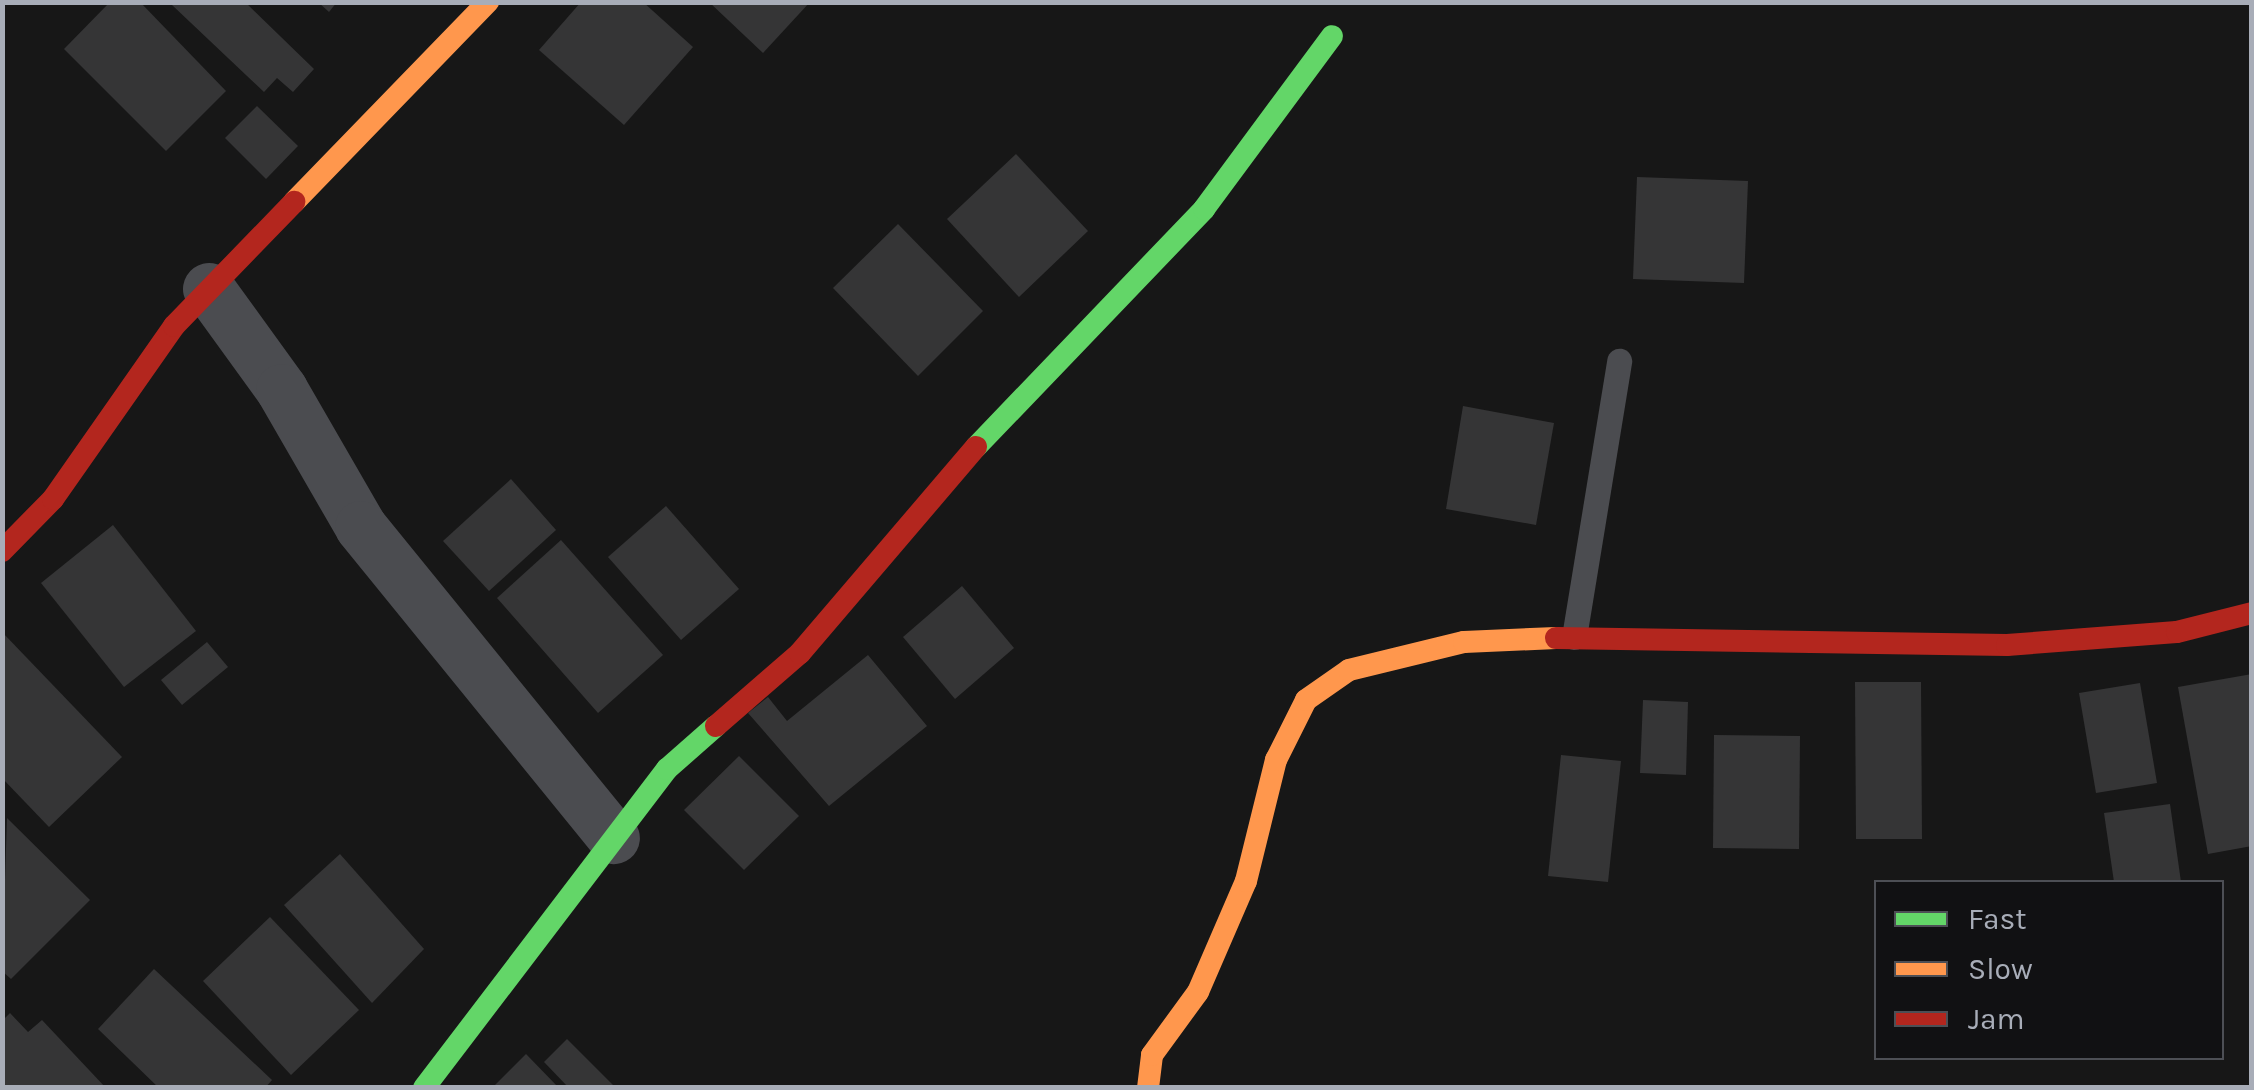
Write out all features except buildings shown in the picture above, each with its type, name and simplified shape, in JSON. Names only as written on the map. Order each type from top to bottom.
[{"type":"street","points":[[2,551],[54,499],[174,326],[488,2]]},
{"type":"street","points":[[424,1088],[667,770],[800,653],[940,485],[1204,209],[1332,36]]},
{"type":"street","points":[[209,289],[282,390],[362,527],[614,838]]},
{"type":"street","points":[[1148,1088],[1152,1055],[1198,992],[1246,881],[1276,760],[1306,700],[1349,670],[1464,642],[1574,637],[2007,645],[2177,632],[2252,613]]},
{"type":"lane","points":[[1574,637],[1620,361]]},
{"type":"traffic: fast","points":[[976,447],[1204,209],[1332,36]]},
{"type":"traffic: fast","points":[[424,1088],[667,769],[716,726]]},
{"type":"traffic: slow","points":[[294,202],[488,2]]},
{"type":"traffic: slow","points":[[1148,1088],[1152,1055],[1198,992],[1246,881],[1276,760],[1306,700],[1349,670],[1464,642],[1556,638]]},
{"type":"traffic: jam","points":[[2,551],[53,499],[174,326],[294,202]]},
{"type":"traffic: jam","points":[[716,726],[800,653],[976,447]]},
{"type":"traffic: jam","points":[[1556,638],[2007,645],[2177,632],[2252,613]]}]
